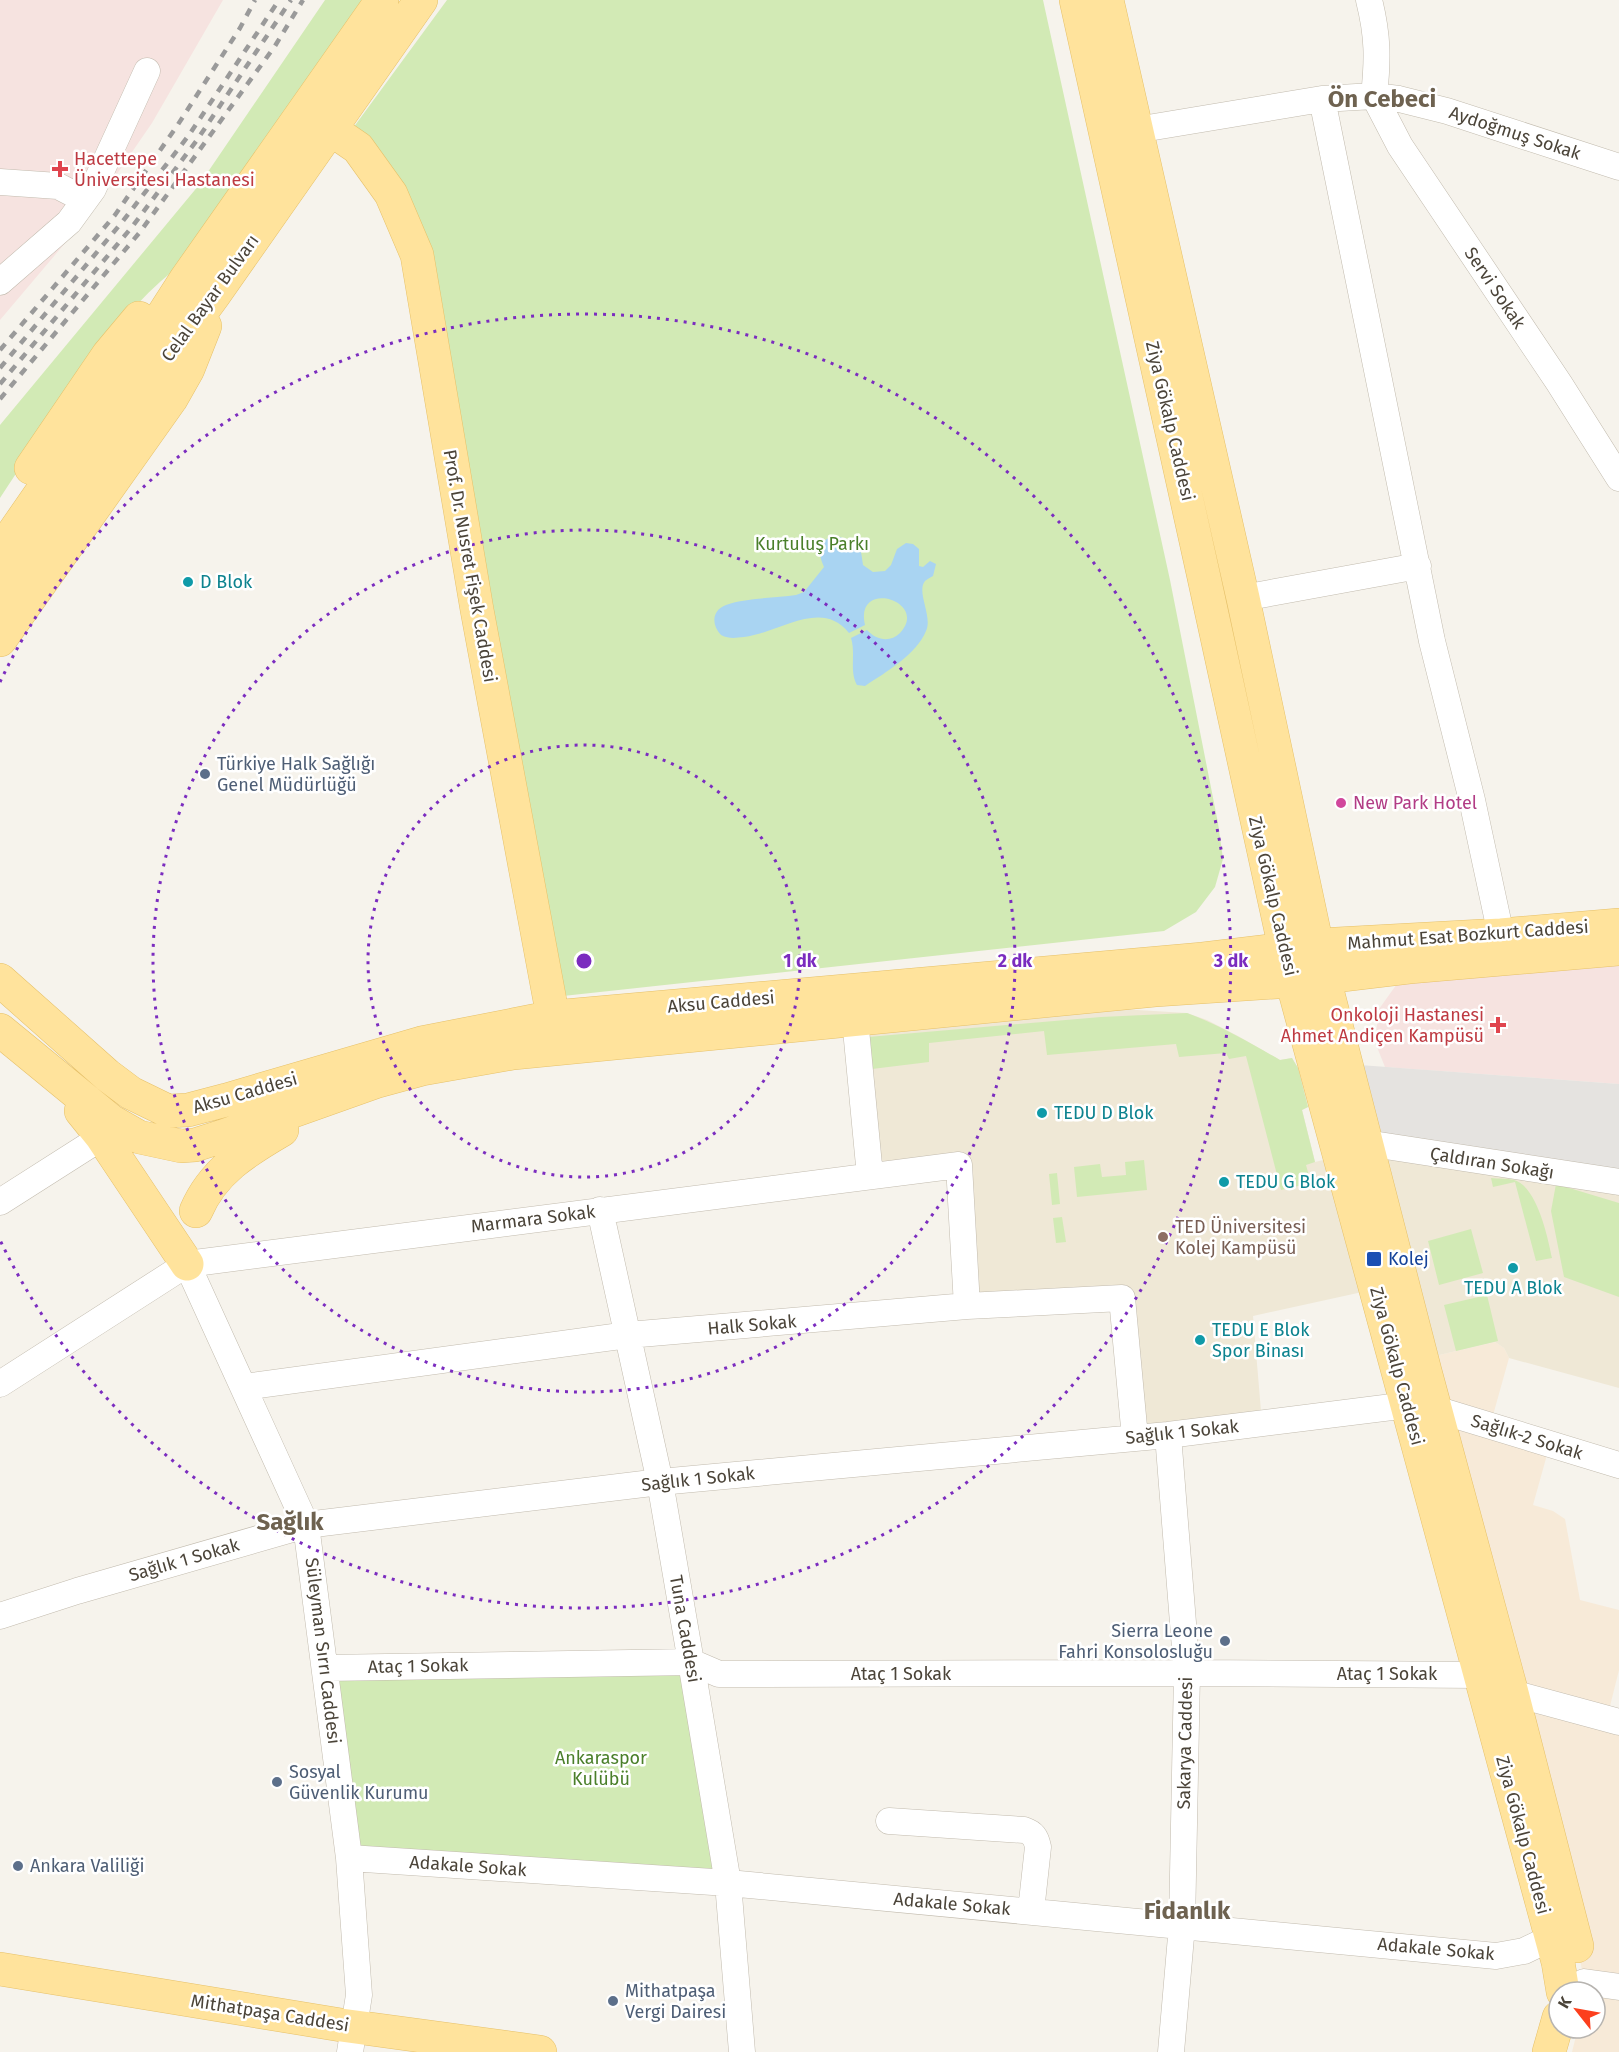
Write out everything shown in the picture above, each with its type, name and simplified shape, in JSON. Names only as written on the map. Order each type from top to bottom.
[{"type":"main road","name":"Celal Bayar Bulvarı","points":[[0,596],[154,353],[186,279],[381,0]]},
{"type":"main road","name":"Celal Bayar Bulvarı","points":[[0,552],[154,353],[214,295],[421,0]]},
{"type":"main road","name":"Ziya Gökalp Caddesi","points":[[1076,0],[1292,981],[1421,1407],[1512,1693],[1580,1959],[1578,1980]]},
{"type":"main road","name":"Ziya Gökalp Caddesi","points":[[1107,0],[1242,598],[1324,978],[1366,1143],[1479,1675],[1562,1977],[1566,1980]]},
{"type":"main road","name":"Prof. Dr. Nusret Fişek Caddesi","points":[[342,137],[358,148],[391,194],[417,255],[477,610],[553,1017]]},
{"type":"main road","points":[[0,514],[108,355],[154,300],[175,284],[186,279]]},
{"type":"main road","points":[[0,640],[171,399],[188,369],[214,295]]},
{"type":"main road","name":"Mahmut Esat Bozkurt Caddesi","points":[[1284,948],[1501,936],[1619,925]]},
{"type":"main road","name":"Aksu Caddesi","points":[[168,1111],[188,1110],[226,1100],[421,1043],[553,1017],[1180,961],[1284,948]]},
{"type":"main road","name":"Mahmut Esat Bozkurt Caddesi","points":[[1292,981],[1409,967],[1619,949]]},
{"type":"main road","points":[[0,980],[107,1075],[131,1093],[168,1111],[191,1173],[196,1211],[187,1264]]},
{"type":"main road","name":"Aksu Caddesi","points":[[181,1146],[195,1145],[223,1137],[378,1081],[422,1069],[513,1053],[1155,990],[1292,981]]},
{"type":"main road","points":[[0,1030],[97,1111],[125,1130],[156,1142],[181,1146]]},
{"type":"main road","points":[[55,1076],[102,1137],[187,1264]]},
{"type":"main road","points":[[196,1211],[212,1183],[235,1160],[341,1095]]},
{"type":"main road","name":"Mithatpaşa Caddesi","points":[[0,1970],[352,2039],[540,2052]]},
{"type":"street","points":[[1369,0],[1377,31],[1378,62],[1374,96]]},
{"type":"street","points":[[0,282],[69,222],[93,189],[147,71]]},
{"type":"street","name":"Aydoğmuş Sokak","points":[[1136,130],[1322,99],[1374,96],[1400,99],[1447,111],[1619,167]]},
{"type":"street","name":"Servi Sokak","points":[[1374,96],[1400,146],[1559,382],[1619,478]]},
{"type":"street","points":[[1322,99],[1432,641],[1472,800],[1501,936]]},
{"type":"street","points":[[0,182],[58,186],[85,200]]},
{"type":"street","points":[[1242,598],[1418,566]]},
{"type":"street","points":[[855,1019],[870,1176]]},
{"type":"street","points":[[0,1202],[102,1137]]},
{"type":"street","name":"Çaldıran Sokağı","points":[[1366,1143],[1619,1182]]},
{"type":"street","name":"Marmara Sokak","points":[[0,1384],[187,1264],[959,1165],[967,1306]]},
{"type":"street","name":"Tuna Caddesi","points":[[600,1210],[660,1482],[691,1662],[728,1883],[742,2052]]},
{"type":"street","name":"Süleyman Sırrı Caddesi","points":[[187,1264],[306,1525],[349,1858],[359,1995],[352,2039]]},
{"type":"street","name":"Halk Sokak","points":[[244,1387],[628,1335],[967,1306],[1122,1298],[1135,1438]]},
{"type":"street","name":"Sağlık 1 Sokak","points":[[0,1616],[77,1591],[306,1525],[660,1482],[1168,1435],[1421,1407]]},
{"type":"street","name":"Sağlık-2 Sokak","points":[[1421,1407],[1619,1465]]},
{"type":"street","name":"Sakarya Caddesi","points":[[1168,1435],[1187,1673],[1182,1925],[1171,2052]]},
{"type":"street","name":"Ataç 1 Sokak","points":[[325,1668],[691,1662],[719,1674],[1479,1675]]},
{"type":"street","points":[[1512,1693],[1619,1722]]},
{"type":"street","points":[[889,1821],[1029,1832],[1036,1838],[1038,1846],[1031,1911]]},
{"type":"street","name":"Adakale Sokak","points":[[349,1858],[728,1883],[1496,1956],[1524,1951],[1551,1938]]},
{"type":"shaded area","name":"Hacettepe Üniversitesi Hastanesi","points":[[0,0],[223,0],[152,123],[88,216],[0,320]]},
{"type":"shaded area","name":"Onkoloji Hastanesi Ahmet Andiçen Kampüsü","points":[[1619,949],[1619,1084],[1385,1067],[1375,1042],[1379,1009],[1409,967]]},
{"type":"shaded area","name":"TED Üniversitesi Kolej Kampüsü","points":[[1021,1003],[1187,1013],[1207,1020],[1280,1060],[1292,1058],[1298,1068],[1308,1107],[1302,1110],[1315,1162],[1339,1156],[1358,1147],[1619,1190],[1619,1388],[1509,1358],[1504,1348],[1495,1342],[1435,1356],[1376,1289],[1253,1316],[1262,1423],[1135,1438],[1122,1298],[967,1306],[959,1166],[870,1176],[855,1019]]},
{"type":"shaded area","points":[[1346,1064],[1619,1084],[1619,1182],[1366,1143]]},
{"type":"shaded area","points":[[1495,1342],[1504,1348],[1509,1358],[1490,1426],[1550,1444],[1533,1505],[1553,1511],[1565,1519],[1580,1600],[1619,1610],[1619,1670],[1607,1718],[1619,1722],[1619,2052],[1572,2052],[1575,2040],[1607,2040],[1607,1980],[1584,1980],[1435,1356]]},
{"type":"green space","points":[[325,0],[370,0],[174,270],[148,293],[101,347],[0,498],[0,425],[199,185]]},
{"type":"green space","name":"Kurtuluş Parkı","points":[[447,0],[1043,0],[1170,580],[1218,823],[1223,859],[1215,887],[1196,912],[1164,931],[563,996],[417,255],[345,139]]},
{"type":"green space","points":[[1187,1013],[1223,1029],[1280,1060],[1292,1058],[1298,1068],[1308,1107],[1302,1110],[1315,1162],[1306,1165],[1311,1183],[1281,1190],[1246,1056],[1229,1059],[1226,1053],[1179,1057],[1176,1044],[1047,1055],[1044,1031],[929,1043],[929,1062],[872,1069],[868,1037],[1101,1017]]},
{"type":"green space","points":[[1144,1160],[1147,1190],[1077,1197],[1074,1167],[1100,1164],[1102,1177],[1126,1175],[1125,1162]]},
{"type":"green space","points":[[1057,1173],[1060,1204],[1052,1205],[1049,1174]]},
{"type":"green space","points":[[1491,1178],[1514,1180],[1522,1184],[1529,1192],[1540,1214],[1552,1258],[1536,1261],[1515,1182],[1493,1187]]},
{"type":"green space","points":[[1556,1184],[1619,1203],[1619,1297],[1564,1277],[1551,1211]]},
{"type":"green space","points":[[1062,1217],[1066,1242],[1056,1243],[1053,1218]]},
{"type":"green space","points":[[1471,1229],[1483,1273],[1439,1285],[1428,1241]]},
{"type":"green space","points":[[1487,1295],[1498,1341],[1456,1351],[1444,1305]]},
{"type":"green space","name":"Ankaraspor Kulübü","points":[[691,1662],[728,1883],[349,1858],[325,1668]]},
{"type":"water","points":[[833,536],[844,538],[855,544],[861,552],[863,565],[873,572],[885,571],[891,565],[897,549],[906,543],[913,544],[919,549],[919,566],[923,567],[930,561],[936,564],[933,576],[925,581],[922,591],[928,625],[921,640],[900,662],[865,686],[857,685],[855,680],[851,638],[867,630],[883,639],[892,638],[900,633],[907,622],[906,612],[890,599],[879,598],[870,602],[865,611],[865,625],[849,633],[838,623],[826,618],[813,618],[758,634],[732,638],[721,635],[714,622],[718,610],[726,605],[804,592],[824,567],[820,549],[824,542]]},
{"type":"railway","points":[[0,350],[115,215],[177,126],[240,28],[255,0]]},
{"type":"railway","points":[[0,368],[123,221],[189,135],[279,0]]},
{"type":"railway","points":[[0,384],[132,227],[197,140],[291,0]]},
{"type":"railway","points":[[0,399],[140,232],[275,46],[303,0]]},
{"type":"place","name":"Hacettepe Üniversitesi Hastanesi","points":[[60,169]]},
{"type":"place","name":"D Blok","points":[[188,582]]},
{"type":"place","name":"Türkiye Halk Sağlığı Genel Müdürlüğü","points":[[205,774]]},
{"type":"place","name":"New Park Hotel","points":[[1341,803]]},
{"type":"place","name":"Onkoloji Hastanesi Ahmet Andiçen Kampüsü","points":[[1498,1025]]},
{"type":"place","name":"TEDU D Blok","points":[[1042,1113]]},
{"type":"place","name":"TEDU G Blok","points":[[1224,1182]]},
{"type":"place","name":"TED Üniversitesi Kolej Kampüsü","points":[[1163,1237]]},
{"type":"place","name":"Kolej","points":[[1374,1259]]},
{"type":"place","name":"TEDU A Blok","points":[[1513,1268]]},
{"type":"place","name":"TEDU E Blok Spor Binası","points":[[1200,1340]]},
{"type":"place","name":"Sierra Leone Fahri Konsolosluğu","points":[[1225,1641]]},
{"type":"place","name":"Sosyal Güvenlik Kurumu","points":[[277,1782]]},
{"type":"place","name":"Ankara Valiliği","points":[[18,1866]]},
{"type":"place","name":"Mithatpaşa Vergi Dairesi","points":[[613,2001]]},
{"type":"district","name":"Ön Cebeci","points":[[1382,99]]},
{"type":"district","name":"Sağlık","points":[[290,1522]]},
{"type":"district","name":"Fidanlık","points":[[1187,1911]]}]
